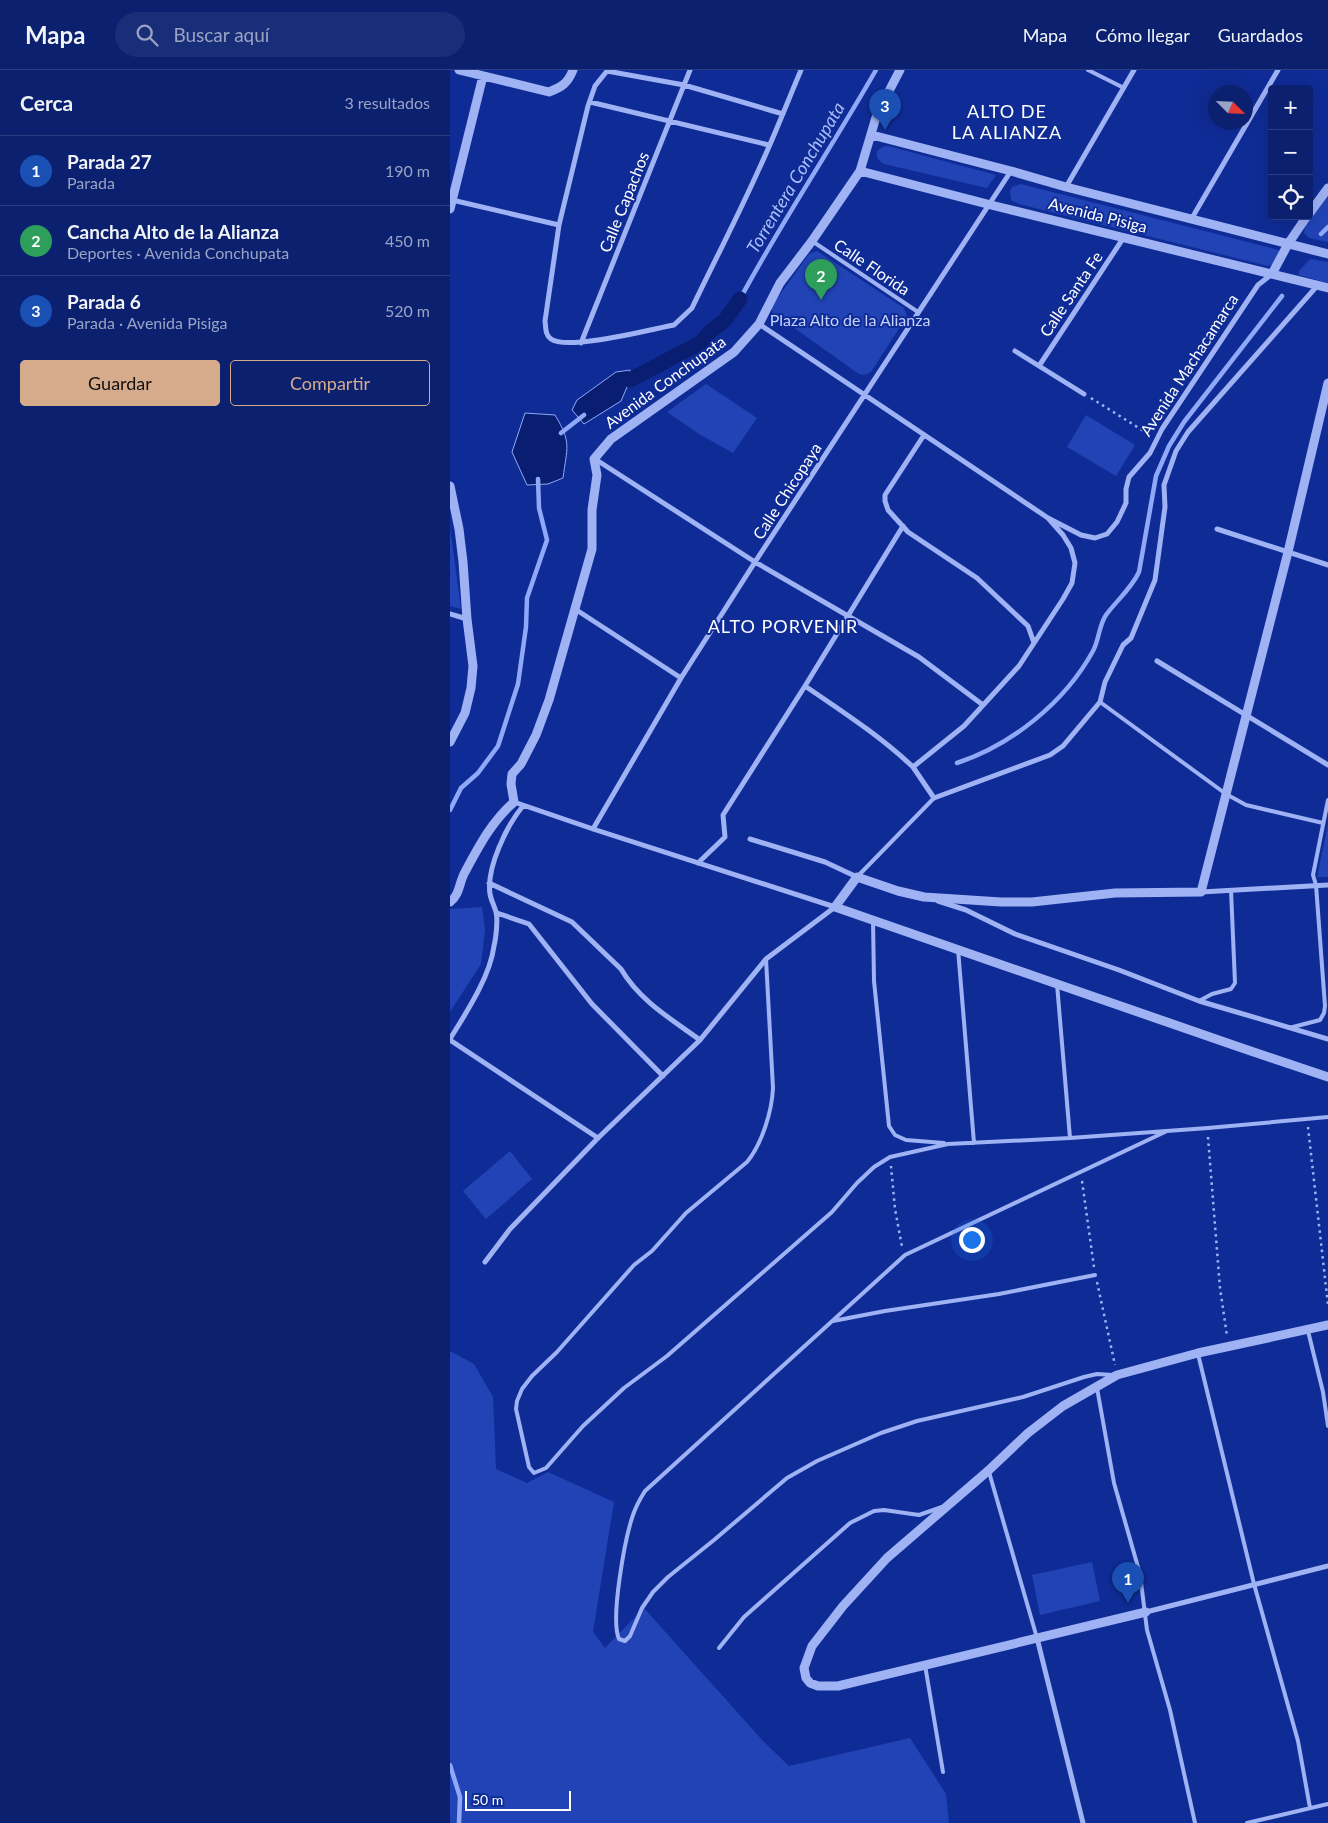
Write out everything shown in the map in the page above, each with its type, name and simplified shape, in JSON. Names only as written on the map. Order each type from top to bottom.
[{"type":"street","points":[[458,70],[549,92],[561,88],[569,81],[573,70]]},
{"type":"street","name":"Calle Capachos","points":[[581,343],[690,70]]},
{"type":"street","points":[[783,114],[684,85],[607,71],[595,86],[559,224],[546,321],[546,333],[551,339],[559,342],[581,343],[674,325],[692,308],[770,145],[783,114],[801,70]]},
{"type":"street","name":"Avenida Conchupata","points":[[594,459],[611,439],[734,352],[759,324],[780,283],[812,242],[860,171],[877,114],[900,70]]},
{"type":"street","points":[[1066,187],[1134,70]]},
{"type":"street","points":[[1192,218],[1278,70]]},
{"type":"street","points":[[450,210],[483,76]]},
{"type":"street","points":[[590,102],[770,145]]},
{"type":"street","name":"Avenida Pisiga","points":[[872,136],[1328,254]]},
{"type":"street","name":"Avenida Pisiga","points":[[860,171],[1328,288]]},
{"type":"street","name":"Calle Chicopaya","points":[[593,829],[681,678],[918,312],[991,205],[1011,171]]},
{"type":"street","name":"Avenida Machacamarca","points":[[1313,208],[1328,188]]},
{"type":"street","points":[[452,200],[559,224]]},
{"type":"street","name":"Avenida Machacamarca","points":[[1048,518],[1081,535],[1095,538],[1107,534],[1117,522],[1126,503],[1126,489],[1129,477],[1150,453],[1162,429],[1258,285],[1272,274],[1288,244],[1305,220]]},
{"type":"street","name":"Calle Santa Fe","points":[[1039,366],[1125,237]]},
{"type":"street","points":[[805,686],[892,746],[913,767],[934,798],[1050,755],[1063,746],[1100,702],[1105,682],[1123,645],[1132,638],[1155,580],[1165,507],[1164,485],[1176,451],[1188,432],[1318,285]]},
{"type":"street","points":[[759,324],[866,394],[1048,518],[1063,535],[1071,548],[1074,563],[1072,583],[1019,666],[964,726],[913,767]]},
{"type":"street","points":[[1015,351],[1084,394]]},
{"type":"street","points":[[1201,892],[1288,552],[1328,383]]},
{"type":"street","points":[[924,435],[885,495],[884,502],[888,510],[908,532],[977,578],[1028,626],[1034,643]]},
{"type":"street","points":[[594,459],[755,562],[919,657],[982,705]]},
{"type":"street","points":[[594,459],[597,475],[592,510],[592,549],[549,700],[521,764],[512,774],[511,784],[519,804],[493,864],[489,883],[490,895],[497,913],[494,948],[481,987],[450,1040],[598,1138]]},
{"type":"street","points":[[450,486],[459,529],[473,666],[471,688],[465,713],[450,742]]},
{"type":"street","points":[[698,863],[725,837],[723,815],[903,526]]},
{"type":"street","points":[[1217,529],[1328,565]]},
{"type":"street","points":[[575,610],[681,678]]},
{"type":"street","points":[[450,614],[467,619]]},
{"type":"street","points":[[1157,661],[1328,765]]},
{"type":"street","points":[[450,902],[457,896],[464,875],[484,837],[503,812],[519,804],[835,907],[1328,1077]]},
{"type":"street","points":[[750,839],[825,862],[898,891],[924,896],[1001,902],[1032,902],[1115,893],[1201,892],[1328,885]]},
{"type":"street","points":[[485,1262],[510,1229],[598,1138],[700,1040],[766,960],[835,907],[857,876]]},
{"type":"street","points":[[489,883],[572,922],[621,969],[646,1001],[700,1040]]},
{"type":"street","points":[[924,896],[966,910],[1015,934],[1119,970],[1199,1001],[1328,1039]]},
{"type":"street","points":[[497,913],[529,924],[592,1004],[663,1076]]},
{"type":"street","points":[[1328,1325],[1308,1331],[1198,1353],[1118,1375],[1063,1406],[1028,1433],[989,1470],[888,1558],[843,1606],[812,1646],[804,1668],[806,1678],[810,1683],[827,1687],[1146,1612],[1328,1566]]},
{"type":"street","points":[[1037,1638],[1083,1823]]},
{"type":"lane","points":[[1088,70],[1124,88]]},
{"type":"lane","name":"Calle Florida","points":[[812,242],[918,312]]},
{"type":"lane","points":[[1100,702],[1226,794],[1246,805],[1323,823]]},
{"type":"lane","points":[[857,876],[934,798]]},
{"type":"lane","points":[[1289,1028],[1320,1020],[1324,1013],[1316,885],[1313,874],[1328,800]]},
{"type":"lane","points":[[1199,1001],[1212,994],[1231,989],[1235,983],[1231,890]]},
{"type":"lane","points":[[873,920],[874,981],[890,1126],[895,1135],[906,1140],[948,1144],[1070,1138],[1328,1117]]},
{"type":"lane","points":[[958,950],[974,1143]]},
{"type":"lane","points":[[766,960],[773,1088],[772,1100],[759,1144],[747,1162],[686,1213],[652,1251],[634,1265],[522,1389],[516,1409],[529,1468],[534,1473],[546,1468],[583,1426],[624,1388],[667,1356],[832,1212],[857,1183],[874,1168],[890,1157],[948,1144]]},
{"type":"lane","points":[[1056,984],[1070,1138]]},
{"type":"lane","points":[[1118,1375],[1097,1374],[1023,1397],[917,1421],[881,1433],[817,1460],[787,1478],[668,1576],[653,1592],[642,1608],[630,1636],[625,1641],[619,1640],[616,1633],[620,1579],[626,1538],[637,1502],[645,1491],[834,1321],[904,1255],[1169,1130]]},
{"type":"lane","points":[[834,1321],[885,1310],[999,1294],[1095,1275]]},
{"type":"lane","points":[[1308,1331],[1323,1392],[1328,1426]]},
{"type":"lane","points":[[1198,1353],[1254,1584],[1298,1741],[1310,1808]]},
{"type":"lane","points":[[1096,1386],[1114,1483],[1140,1574],[1147,1630],[1170,1710],[1196,1823]]},
{"type":"lane","points":[[989,1470],[1037,1638]]},
{"type":"lane","points":[[719,1648],[744,1617],[850,1523],[874,1511],[884,1510],[920,1515],[951,1503]]},
{"type":"lane","points":[[925,1665],[943,1772]]},
{"type":"lane","points":[[1247,1823],[1328,1804]]},
{"type":"path","points":[[1084,394],[1157,440]]},
{"type":"path","points":[[1307,1118],[1328,1305]]},
{"type":"path","points":[[1208,1128],[1220,1288],[1228,1346]]},
{"type":"path","points":[[890,1157],[899,1236],[904,1255]]},
{"type":"green space","points":[[884,146],[996,175],[987,188],[884,164],[877,157],[877,151]]},
{"type":"green space","points":[[1021,184],[1282,251],[1273,265],[1268,266],[1019,204],[1011,200],[1010,191],[1012,187]]},
{"type":"green space","points":[[1328,196],[1328,242],[1309,238],[1304,233],[1305,227],[1310,220],[1313,220],[1313,216]]},
{"type":"green space","name":"Plaza Alto de la Alianza","points":[[817,251],[904,308],[907,316],[871,372],[865,375],[859,374],[773,313],[771,307],[809,254]]},
{"type":"green space","points":[[1310,259],[1328,262],[1328,283],[1299,275],[1299,271]]},
{"type":"green space","points":[[706,384],[757,418],[733,453],[699,434],[667,412]]},
{"type":"green space","points":[[1086,415],[1135,445],[1116,476],[1067,447]]},
{"type":"green space","points":[[450,527],[461,609],[450,606]]},
{"type":"green space","points":[[1328,824],[1328,877],[1317,877]]},
{"type":"green space","points":[[482,907],[485,930],[481,964],[450,1012],[450,909]]},
{"type":"green space","points":[[510,1151],[532,1179],[486,1219],[463,1191]]},
{"type":"green space","points":[[450,1351],[474,1364],[493,1397],[496,1469],[527,1483],[548,1472],[614,1502],[593,1632],[605,1648],[644,1608],[763,1741],[789,1766],[910,1738],[946,1794],[949,1823],[450,1823]]},
{"type":"green space","points":[[1092,1562],[1100,1601],[1040,1615],[1032,1575]]},
{"type":"shaded area","points":[[630,370],[630,380],[621,401],[584,424],[572,410],[577,400],[616,372]]},
{"type":"shaded area","points":[[525,413],[555,415],[564,432],[567,445],[563,478],[548,484],[527,485],[512,452]]},
{"type":"waterway","name":"Torrentera Conchupata","points":[[740,299],[876,70]]},
{"type":"waterway","points":[[1321,234],[1328,227]]},
{"type":"waterway","points":[[957,763],[998,745],[1017,733],[1052,704],[1081,670],[1095,647],[1106,615],[1128,589],[1139,572],[1156,476],[1169,446],[1184,422],[1282,296]]},
{"type":"waterway","points":[[630,380],[700,343],[725,320],[740,299]]},
{"type":"waterway","points":[[561,433],[584,415]]},
{"type":"waterway","points":[[450,810],[461,788],[478,773],[498,746],[518,684],[526,627],[527,598],[547,540],[539,508],[538,479]]},
{"type":"waterway","points":[[450,1765],[460,1797],[459,1823]]},
{"type":"place","name":"Parada 6","points":[[885,130]]},
{"type":"place","name":"Cancha Alto de la Alianza","points":[[821,300]]},
{"type":"place","name":"Parada 27","points":[[1128,1603]]},
{"type":"district","name":"ALTO DE LA ALIANZA","points":[[1007,122]]},
{"type":"district","name":"ALTO PORVENIR","points":[[783,627]]}]
